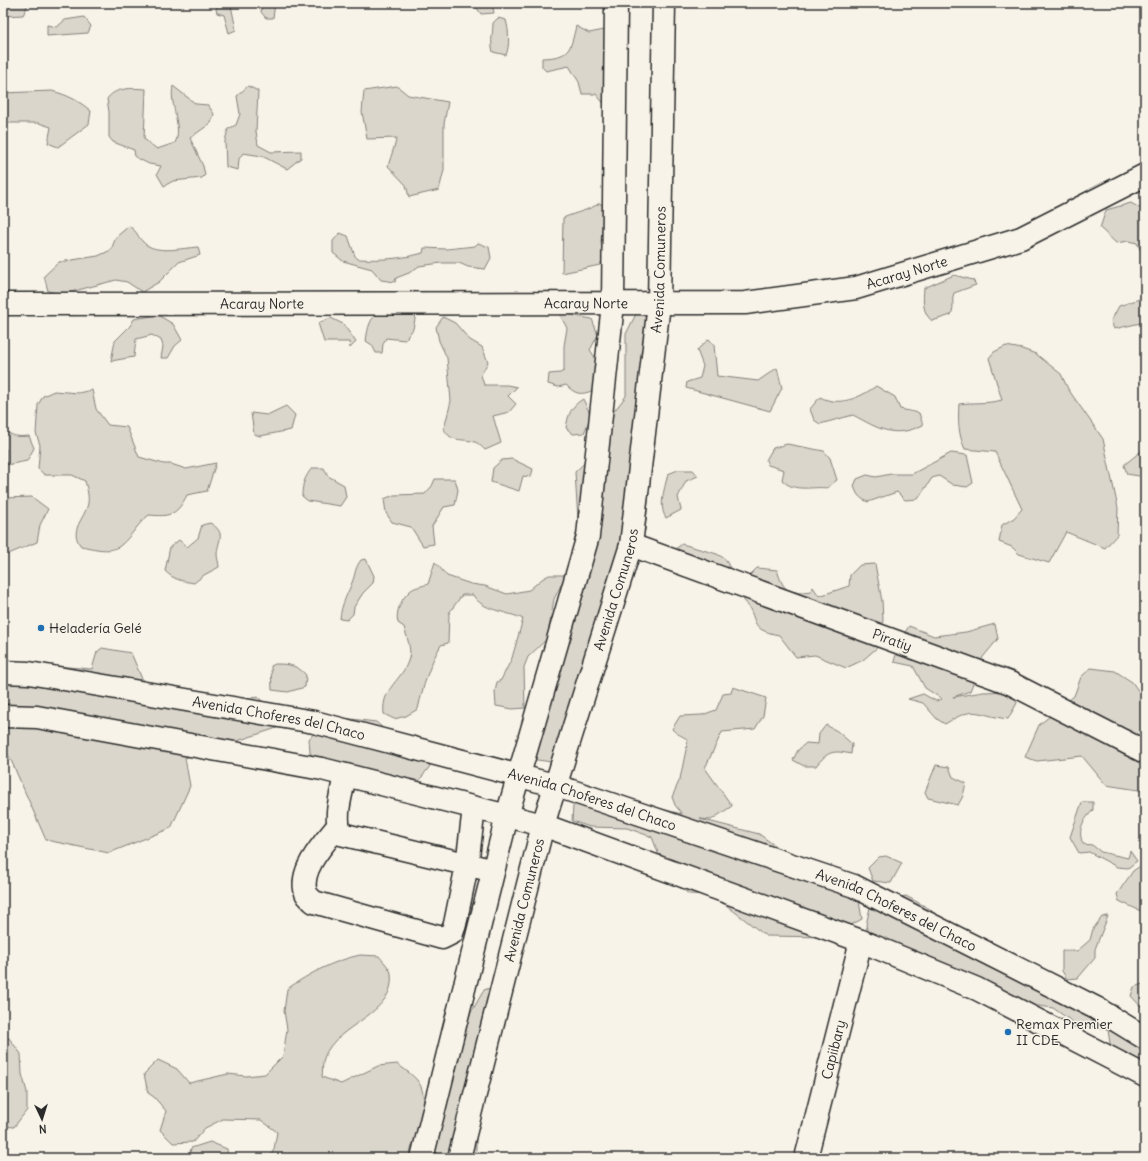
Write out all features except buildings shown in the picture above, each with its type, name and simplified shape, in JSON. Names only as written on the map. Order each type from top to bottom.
[{"type":"street","points":[[422,1158],[518,776],[588,536],[613,304],[616,3]]},
{"type":"street","name":"Avenida Comuneros","points":[[459,1158],[554,785],[631,545],[659,304],[664,3]]},
{"type":"street","name":"Acaray Norte","points":[[3,304],[746,303],[856,288],[1021,238],[1145,175]]},
{"type":"street","name":"Piratiy","points":[[631,545],[1010,683],[1145,752]]},
{"type":"street","name":"Avenida Choferes del Chaco","points":[[3,672],[29,673],[314,722],[554,785],[854,886],[1096,1008],[1145,1038]]},
{"type":"street","points":[[3,716],[37,717],[322,769],[543,825],[861,941],[977,988],[1145,1076]]},
{"type":"street","points":[[345,775],[337,816],[341,834],[494,871]]},
{"type":"street","points":[[338,826],[309,865],[305,882],[306,893],[314,902],[442,938],[452,933],[467,865],[474,808]]},
{"type":"street","name":"Capiibary","points":[[806,1158],[861,941]]},
{"type":"shaded area","points":[[3,3],[25,3],[27,7],[23,15],[3,16]]},
{"type":"shaded area","points":[[219,3],[233,3],[231,5],[236,30],[229,33],[224,15],[217,13],[216,9]]},
{"type":"shaded area","points":[[262,3],[275,3],[273,18],[266,18],[261,12]]},
{"type":"shaded area","points":[[460,3],[492,3],[494,13],[481,14],[477,8]]},
{"type":"shaded area","points":[[84,17],[91,26],[88,33],[47,36],[47,25],[57,27],[65,20]]},
{"type":"shaded area","points":[[498,18],[506,20],[507,24],[509,42],[506,55],[493,52],[492,48],[493,23]]},
{"type":"shaded area","points":[[576,26],[589,33],[609,29],[605,105],[596,94],[582,94],[579,82],[569,66],[546,71],[542,67],[542,58],[558,56],[567,51],[570,47]]},
{"type":"shaded area","points":[[173,86],[196,104],[208,105],[214,114],[211,123],[190,138],[203,166],[205,175],[202,178],[173,181],[164,186],[157,174],[161,166],[149,164],[135,157],[134,150],[113,142],[109,137],[109,112],[107,99],[114,92],[119,90],[146,89],[144,139],[157,149],[175,143],[177,137],[178,130],[172,93]]},
{"type":"shaded area","points":[[248,86],[258,91],[256,131],[258,145],[271,152],[301,151],[301,158],[287,169],[262,156],[243,153],[239,159],[238,170],[226,167],[225,141],[228,129],[236,125],[240,114],[237,96]]},
{"type":"shaded area","points":[[397,86],[408,95],[448,102],[444,124],[444,170],[439,190],[409,197],[406,185],[388,166],[397,138],[367,139],[362,112],[364,91]]},
{"type":"shaded area","points":[[52,91],[73,99],[91,111],[89,124],[58,147],[48,143],[51,127],[39,123],[3,123],[3,93]]},
{"type":"shaded area","points":[[600,203],[605,209],[601,241],[604,256],[600,265],[562,273],[563,218],[586,210]]},
{"type":"shaded area","points":[[1131,203],[1145,211],[1145,259],[1137,243],[1128,241],[1116,243],[1100,228],[1106,210]]},
{"type":"shaded area","points":[[129,226],[148,246],[161,250],[198,247],[200,255],[179,262],[159,282],[142,292],[127,282],[116,280],[63,294],[48,291],[44,276],[59,262],[98,256],[111,250],[116,237]]},
{"type":"shaded area","points":[[340,233],[348,236],[355,256],[358,259],[399,258],[423,253],[424,248],[447,249],[475,246],[478,243],[489,247],[491,258],[485,269],[468,267],[459,263],[441,263],[419,266],[409,273],[396,278],[395,282],[381,280],[372,269],[343,261],[333,253],[333,241]]},
{"type":"shaded area","points":[[954,275],[973,280],[976,285],[954,293],[951,315],[932,321],[926,314],[923,302],[924,288]]},
{"type":"shaded area","points":[[1145,297],[1145,322],[1114,329],[1111,321],[1119,306]]},
{"type":"shaded area","points":[[639,308],[658,312],[646,421],[655,434],[645,531],[616,568],[552,762],[530,759],[580,553],[575,472],[606,442],[608,419],[626,396],[626,334]]},
{"type":"shaded area","points":[[380,310],[416,314],[413,329],[405,340],[386,338],[383,344],[382,353],[376,353],[372,345],[366,341],[367,332],[373,317]]},
{"type":"shaded area","points":[[565,314],[592,319],[598,335],[590,350],[597,360],[594,376],[597,389],[577,393],[566,385],[558,387],[548,384],[549,374],[564,371],[564,346],[567,328],[560,315]]},
{"type":"shaded area","points":[[158,315],[173,324],[182,340],[175,346],[168,358],[161,358],[163,346],[161,340],[152,335],[136,339],[134,357],[111,361],[115,341],[130,326],[134,319]]},
{"type":"shaded area","points":[[443,317],[455,323],[470,340],[482,347],[488,362],[481,375],[484,385],[507,385],[517,387],[508,396],[516,404],[509,412],[493,416],[501,443],[485,450],[475,442],[453,438],[444,429],[451,401],[447,358],[439,341],[436,327]]},
{"type":"shaded area","points":[[331,318],[343,324],[356,342],[350,348],[349,342],[324,342],[318,323]]},
{"type":"shaded area","points":[[709,339],[714,345],[717,376],[758,381],[777,368],[782,388],[770,411],[686,388],[687,382],[700,378],[703,366],[697,350]]},
{"type":"shaded area","points":[[1006,346],[1022,349],[1036,354],[1061,374],[1068,389],[1103,439],[1118,508],[1117,535],[1105,548],[1066,532],[1049,563],[1019,554],[1012,547],[999,542],[1002,525],[1014,518],[1022,509],[995,452],[965,449],[960,433],[959,404],[1002,400],[989,358],[994,352]]},
{"type":"shaded area","points":[[876,386],[895,397],[900,409],[919,413],[923,425],[913,429],[895,432],[879,428],[853,415],[820,424],[814,420],[810,409],[820,397],[835,401],[849,400]]},
{"type":"shaded area","points":[[92,390],[96,409],[108,425],[127,427],[139,457],[186,469],[216,463],[207,491],[187,495],[180,507],[168,515],[149,515],[121,545],[117,548],[107,550],[81,546],[77,540],[76,535],[78,524],[88,503],[85,481],[72,475],[45,475],[38,469],[40,445],[36,433],[38,405],[43,396],[54,391],[78,393]]},
{"type":"shaded area","points":[[583,399],[591,416],[584,433],[573,434],[566,428],[568,419],[573,408]]},
{"type":"shaded area","points":[[286,406],[295,415],[291,430],[260,436],[254,434],[251,413],[267,415]]},
{"type":"shaded area","points":[[3,428],[15,436],[29,436],[34,448],[27,461],[6,465],[6,449],[3,448]]},
{"type":"shaded area","points":[[787,444],[824,451],[830,458],[837,480],[827,488],[798,488],[787,484],[782,480],[784,470],[768,465],[766,460],[773,448]]},
{"type":"shaded area","points":[[1145,448],[1145,477],[1127,474],[1124,465]]},
{"type":"shaded area","points":[[951,453],[967,455],[973,483],[967,487],[953,485],[939,476],[932,478],[918,499],[905,500],[897,492],[868,502],[860,498],[857,494],[854,486],[857,479],[867,475],[876,477],[891,474],[912,474]]},
{"type":"shaded area","points":[[512,459],[533,469],[531,477],[523,476],[519,491],[491,482],[493,468],[502,460]]},
{"type":"shaded area","points":[[312,468],[324,468],[328,476],[344,485],[346,497],[340,506],[308,501],[302,496],[304,481]]},
{"type":"shaded area","points":[[678,470],[693,470],[698,476],[686,481],[678,497],[681,510],[666,518],[662,502],[665,485],[668,474]]},
{"type":"shaded area","points":[[435,479],[455,479],[458,490],[455,505],[444,507],[432,526],[434,544],[423,546],[411,527],[392,522],[386,513],[384,499],[394,495],[425,494],[432,486]]},
{"type":"shaded area","points":[[32,497],[48,509],[40,525],[37,542],[3,555],[3,498]]},
{"type":"shaded area","points":[[210,523],[220,533],[217,554],[219,567],[204,575],[194,583],[178,580],[168,574],[165,571],[170,547],[179,540],[187,547],[198,538],[202,525]]},
{"type":"shaded area","points":[[682,544],[717,554],[725,559],[730,568],[724,581],[674,550]]},
{"type":"shaded area","points":[[366,559],[374,576],[373,583],[363,593],[354,607],[353,614],[347,620],[340,619],[343,604],[357,567],[361,560]]},
{"type":"shaded area","points":[[435,562],[447,576],[471,584],[485,586],[507,594],[529,590],[549,575],[566,575],[554,599],[549,637],[528,657],[524,667],[525,708],[513,709],[496,706],[495,692],[497,682],[501,680],[512,658],[523,619],[489,608],[477,600],[473,595],[462,595],[449,613],[448,643],[441,645],[433,660],[424,684],[418,709],[406,716],[394,719],[384,714],[384,705],[389,690],[402,673],[410,654],[404,627],[398,623],[398,610],[407,594],[416,588],[428,584]]},
{"type":"shaded area","points":[[875,564],[882,601],[883,620],[879,646],[863,660],[846,668],[815,655],[796,657],[779,635],[769,633],[758,627],[752,613],[743,599],[744,581],[757,568],[777,570],[782,583],[788,590],[797,592],[811,591],[813,587],[819,596],[849,586],[850,575],[860,565]]},
{"type":"shaded area","points":[[995,624],[998,639],[983,657],[970,691],[953,697],[983,692],[1012,691],[1017,703],[1008,719],[976,712],[964,714],[945,724],[937,719],[923,703],[908,699],[923,694],[936,701],[942,699],[925,688],[913,666],[894,662],[899,642],[909,626],[934,636],[966,632]]},
{"type":"shaded area","points":[[102,648],[131,653],[148,693],[207,703],[258,697],[286,725],[185,758],[190,786],[171,828],[109,853],[46,840],[11,760],[3,747],[3,659],[19,663],[92,669],[97,652]]},
{"type":"shaded area","points":[[275,664],[289,665],[299,669],[306,675],[305,687],[288,692],[272,690],[271,666]]},
{"type":"shaded area","points":[[1091,668],[1115,671],[1132,682],[1145,700],[1145,791],[1106,785],[1082,756],[1037,761],[1025,757],[1039,725],[1074,696],[1081,677]]},
{"type":"shaded area","points":[[733,687],[766,698],[763,716],[755,729],[722,732],[705,768],[732,806],[711,820],[700,819],[759,834],[793,859],[859,901],[862,919],[829,937],[766,936],[713,895],[689,894],[668,879],[652,837],[627,828],[590,827],[572,821],[573,806],[600,789],[630,801],[682,814],[675,805],[672,797],[680,779],[688,740],[672,729],[680,716],[702,715],[716,710],[723,694],[731,693]]},
{"type":"shaded area","points":[[343,718],[376,722],[404,746],[420,748],[430,766],[416,785],[373,776],[349,763],[325,766],[310,753],[309,739],[326,719]]},
{"type":"shaded area","points":[[826,725],[837,731],[852,744],[851,754],[840,752],[831,753],[824,757],[816,766],[804,766],[793,760],[798,750],[806,743],[818,744],[819,734]]},
{"type":"shaded area","points":[[936,765],[949,767],[953,777],[966,783],[963,796],[958,805],[928,798],[925,792]]},
{"type":"shaded area","points":[[1082,802],[1093,802],[1093,810],[1086,818],[1081,830],[1081,839],[1083,844],[1092,845],[1101,852],[1128,858],[1130,851],[1137,861],[1128,868],[1117,867],[1089,852],[1079,853],[1070,837]]},
{"type":"shaded area","points":[[886,856],[902,863],[891,883],[873,881],[868,868],[879,857]]},
{"type":"shaded area","points":[[1145,864],[1145,913],[1119,901],[1117,894],[1133,871]]},
{"type":"shaded area","points":[[906,896],[930,909],[953,936],[1088,995],[1118,1006],[1103,1028],[1077,1025],[1053,1008],[1032,1005],[872,949],[866,925],[871,903]]},
{"type":"shaded area","points":[[1108,916],[1095,949],[1095,958],[1078,978],[1067,979],[1062,971],[1062,951],[1077,951],[1090,940],[1093,929],[1102,917]]},
{"type":"shaded area","points":[[360,955],[379,956],[388,966],[391,973],[390,987],[385,999],[376,1009],[340,1036],[331,1046],[324,1058],[322,1077],[341,1084],[378,1066],[397,1064],[415,1078],[421,1087],[424,1100],[424,1109],[469,1016],[484,990],[493,987],[506,1009],[506,1019],[476,1131],[476,1158],[412,1158],[424,1112],[408,1158],[270,1158],[274,1149],[277,1132],[261,1120],[223,1119],[205,1128],[193,1142],[173,1143],[160,1130],[166,1111],[154,1097],[148,1093],[144,1074],[158,1060],[177,1069],[189,1083],[228,1074],[246,1076],[265,1074],[283,1056],[287,1029],[284,1011],[287,989],[322,968]]},
{"type":"shaded area","points":[[1145,983],[1145,1011],[1131,996],[1134,987]]},
{"type":"shaded area","points":[[1120,1023],[1145,1035],[1145,1062],[1111,1050],[1108,1030]]},
{"type":"shaded area","points":[[9,1038],[21,1054],[22,1074],[27,1092],[27,1110],[14,1127],[3,1126],[3,1039]]},
{"type":"shaded area","points":[[210,1142],[227,1149],[228,1158],[189,1158],[191,1148]]},
{"type":"place","name":"Heladería Gelé","points":[[41,628]]},
{"type":"place","name":"Remax Premier II CDE","points":[[1008,1032]]}]
